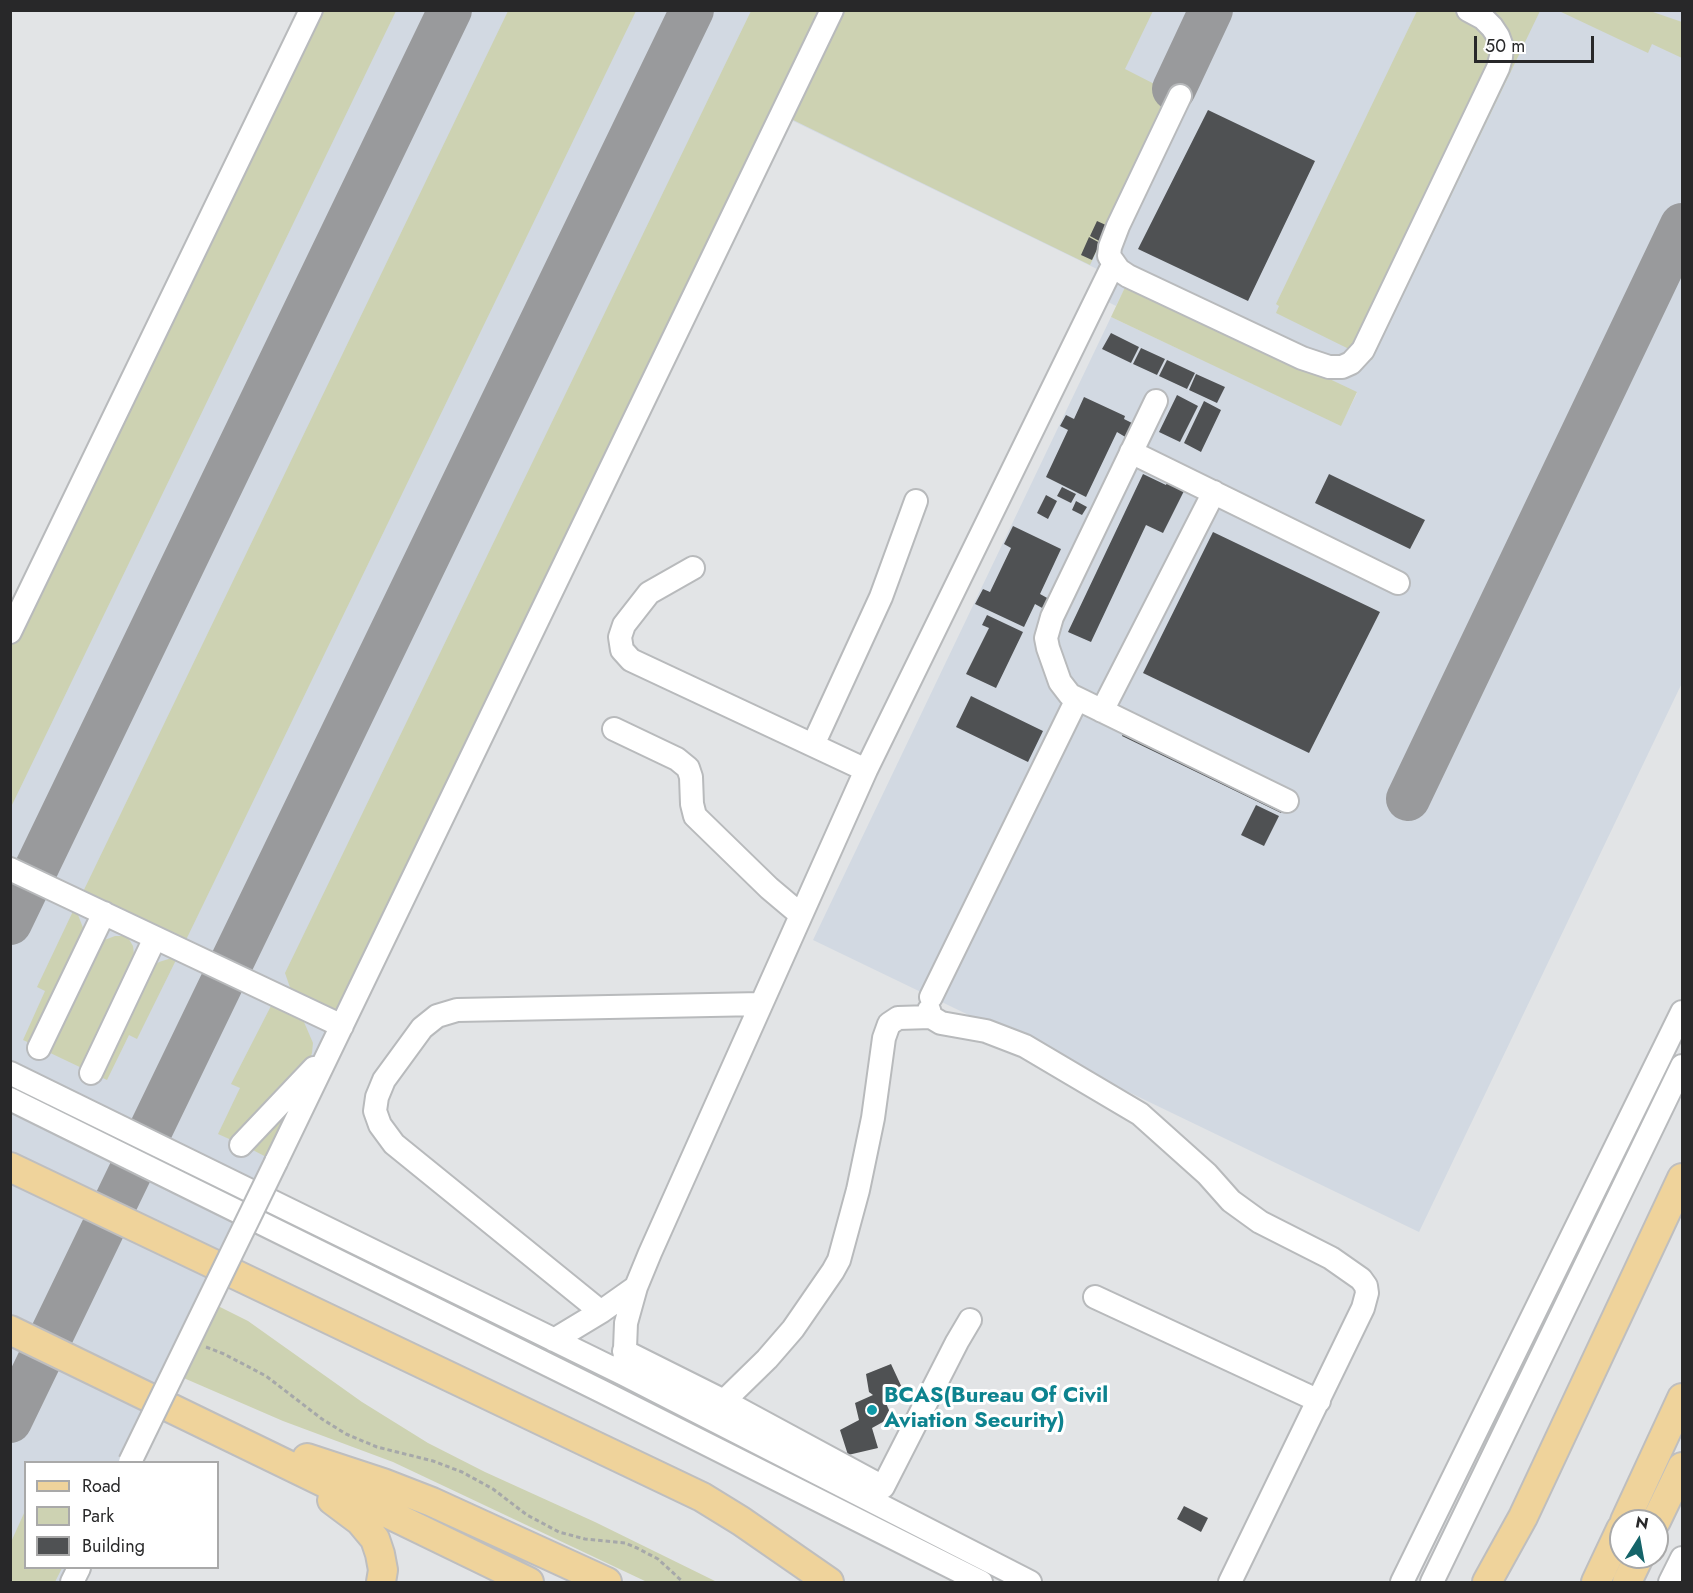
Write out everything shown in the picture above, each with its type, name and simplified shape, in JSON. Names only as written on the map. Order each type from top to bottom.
[{"type":"main road","points":[[10,1167],[702,1497],[829,1582]]},
{"type":"main road","points":[[1487,1582],[1523,1517],[1683,1178]]},
{"type":"main road","points":[[10,1193],[38,1188],[61,1190]]},
{"type":"main road","points":[[10,1330],[529,1582]]},
{"type":"main road","points":[[1631,1509],[1683,1398]]},
{"type":"main road","points":[[230,1436],[339,1504],[360,1521],[375,1539],[383,1570],[381,1582]]},
{"type":"main road","points":[[230,1436],[314,1460],[432,1502],[607,1582]]},
{"type":"main road","points":[[1662,1509],[1683,1467]]},
{"type":"main road","points":[[1499,1582],[1523,1517]]},
{"type":"main road","points":[[1596,1582],[1609,1554]]},
{"type":"street","points":[[10,632],[311,10]]},
{"type":"street","points":[[130,1461],[832,10]]},
{"type":"street","points":[[1180,96],[1113,237],[1109,256],[1128,276],[1302,358],[1329,367],[1342,367],[1351,363],[1363,350],[1492,81],[1501,57],[1502,47],[1492,27],[1483,18],[1468,10]]},
{"type":"street","points":[[624,1374],[626,1323],[636,1287],[866,770],[1114,263]]},
{"type":"street","points":[[1156,401],[1048,628],[1046,638],[1048,648],[1064,690],[1077,699],[1287,801]]},
{"type":"street","points":[[1131,452],[1398,583]]},
{"type":"street","points":[[1102,711],[1214,492]]},
{"type":"street","points":[[813,745],[881,597],[916,501]]},
{"type":"street","points":[[693,568],[649,593],[624,625],[620,637],[622,650],[631,660],[866,770]]},
{"type":"street","points":[[724,1401],[767,1359],[793,1329],[839,1260],[858,1190],[873,1118],[884,1038],[890,1024],[898,1018],[930,1008],[1077,699]]},
{"type":"street","points":[[614,729],[677,759],[688,768],[695,816],[769,888],[801,915]]},
{"type":"street","points":[[10,869],[342,1026]]},
{"type":"street","points":[[39,1048],[104,913]]},
{"type":"street","points":[[91,1072],[155,938]]},
{"type":"street","points":[[602,1311],[394,1144],[380,1125],[375,1112],[377,1097],[384,1080],[422,1028],[437,1016],[457,1010],[761,1004]]},
{"type":"street","points":[[930,1008],[941,1023],[986,1031],[1025,1046],[1140,1114],[1207,1174],[1231,1201],[1260,1222],[1330,1258],[1361,1279],[1366,1286],[1363,1308],[1230,1582]]},
{"type":"street","points":[[1402,1582],[1683,1012]]},
{"type":"street","points":[[241,1145],[329,1053]]},
{"type":"street","points":[[1432,1582],[1683,1066]]},
{"type":"street","points":[[10,1073],[624,1374],[1030,1582]]},
{"type":"street","points":[[10,1099],[614,1397],[981,1582]]},
{"type":"street","points":[[554,1340],[636,1287]]},
{"type":"street","points":[[1095,1297],[1318,1401]]},
{"type":"street","points":[[624,1351],[724,1401],[883,1486],[970,1320]]},
{"type":"street","points":[[1671,1582],[1683,1558]]},
{"type":"path","points":[[203,1346],[224,1354],[266,1376],[322,1419],[346,1434],[377,1447],[426,1459],[462,1472],[505,1497],[537,1522],[559,1532],[585,1539],[625,1543],[637,1548],[658,1559],[683,1582]]},
{"type":"shaded area","points":[[303,11],[1682,11],[1682,683],[1419,1232],[813,940],[1111,317],[1341,425],[1357,393],[1127,284],[1116,306],[1086,291],[1097,269],[787,118],[137,1461],[24,1461],[24,1569],[86,1569],[79,1582],[11,1582],[10,617]]},
{"type":"green space","points":[[316,11],[396,11],[11,807],[10,642]]},
{"type":"green space","points":[[508,11],[636,11],[184,944],[81,896]]},
{"type":"green space","points":[[751,11],[827,11],[340,1015],[293,996],[285,973]]},
{"type":"green space","points":[[838,11],[1153,11],[1125,69],[1172,93],[1090,265],[787,117]]},
{"type":"green space","points":[[1417,11],[1452,11],[1474,21],[1482,26],[1496,53],[1353,351],[1276,313],[1279,306],[1276,304]]},
{"type":"green space","points":[[1489,11],[1540,11],[1372,360],[1364,356],[1509,42],[1508,31],[1500,18]]},
{"type":"green space","points":[[1559,11],[1650,11],[1682,22],[1682,58],[1652,44],[1648,53]]},
{"type":"green space","points":[[1127,283],[1357,392],[1341,426],[1111,317]]},
{"type":"green space","points":[[75,907],[85,933],[34,1045],[23,1040],[45,991],[37,987]]},
{"type":"green space","points":[[115,936],[127,936],[133,946],[135,963],[86,1070],[44,1050],[102,941]]},
{"type":"green space","points":[[178,956],[137,1039],[129,1035],[107,1080],[96,1075],[151,968],[159,962]]},
{"type":"green space","points":[[272,1004],[304,1022],[313,1043],[312,1053],[309,1061],[236,1142],[218,1134],[240,1088],[231,1084]]},
{"type":"green space","points":[[313,1078],[272,1160],[247,1147]]},
{"type":"green space","points":[[214,1304],[248,1321],[362,1402],[428,1443],[717,1582],[647,1582],[393,1462],[283,1421],[179,1376]]},
{"type":"green space","points":[[24,1513],[24,1569],[62,1569],[55,1582],[11,1582],[11,1542]]},
{"type":"building","points":[[1208,110],[1315,161],[1248,301],[1138,249]]},
{"type":"building","points":[[1097,221],[1108,226],[1101,242],[1090,236]]},
{"type":"building","points":[[1089,237],[1100,243],[1092,260],[1081,255]]},
{"type":"building","points":[[1111,333],[1139,347],[1131,363],[1102,349]]},
{"type":"building","points":[[1141,348],[1165,359],[1157,375],[1133,364]]},
{"type":"building","points":[[1167,360],[1195,373],[1187,389],[1159,376]]},
{"type":"building","points":[[1196,374],[1225,387],[1217,403],[1189,390]]},
{"type":"building","points":[[1177,395],[1198,406],[1180,442],[1159,432]]},
{"type":"building","points":[[1084,397],[1125,416],[1124,419],[1134,424],[1127,438],[1117,432],[1086,497],[1046,477],[1068,430],[1060,426],[1066,415],[1074,419]]},
{"type":"building","points":[[1204,401],[1221,410],[1201,452],[1184,443]]},
{"type":"building","points":[[1143,474],[1166,485],[1169,478],[1186,487],[1163,533],[1146,525],[1091,642],[1068,632]]},
{"type":"building","points":[[1329,474],[1425,520],[1410,549],[1315,503]]},
{"type":"building","points":[[1062,487],[1076,494],[1071,503],[1057,496]]},
{"type":"building","points":[[1046,495],[1057,501],[1048,519],[1037,513]]},
{"type":"building","points":[[1076,501],[1087,507],[1082,515],[1072,510]]},
{"type":"building","points":[[1013,526],[1061,549],[1040,594],[1049,599],[1044,609],[1035,604],[1024,627],[975,604],[983,589],[990,592],[1011,548],[1004,544]]},
{"type":"building","points":[[1213,532],[1380,612],[1309,753],[1143,673]]},
{"type":"building","points":[[987,615],[1023,632],[996,688],[966,674],[989,628],[982,625]]},
{"type":"building","points":[[971,696],[1043,731],[1028,762],[956,727]]},
{"type":"building","points":[[1126,727],[1286,804],[1281,813],[1122,736]]},
{"type":"building","points":[[1256,805],[1279,816],[1264,846],[1241,835]]},
{"type":"building","name":"BCAS(Bureau Of Civil Aviation Security)","points":[[891,1364],[904,1392],[885,1401],[892,1417],[872,1428],[878,1448],[848,1455],[840,1430],[859,1420],[855,1403],[873,1395],[869,1392],[866,1374]]},
{"type":"building","points":[[1184,1506],[1208,1518],[1201,1532],[1177,1519]]},
{"type":"taxiway","points":[[10,923],[450,10]]},
{"type":"taxiway","points":[[10,1421],[692,10]]},
{"type":"taxiway","points":[[1174,89],[1211,10]]},
{"type":"taxiway","points":[[1408,799],[1682,225]]},
{"type":"place","name":"BCAS(Bureau Of Civil Aviation Security)","points":[[872,1410]]}]
